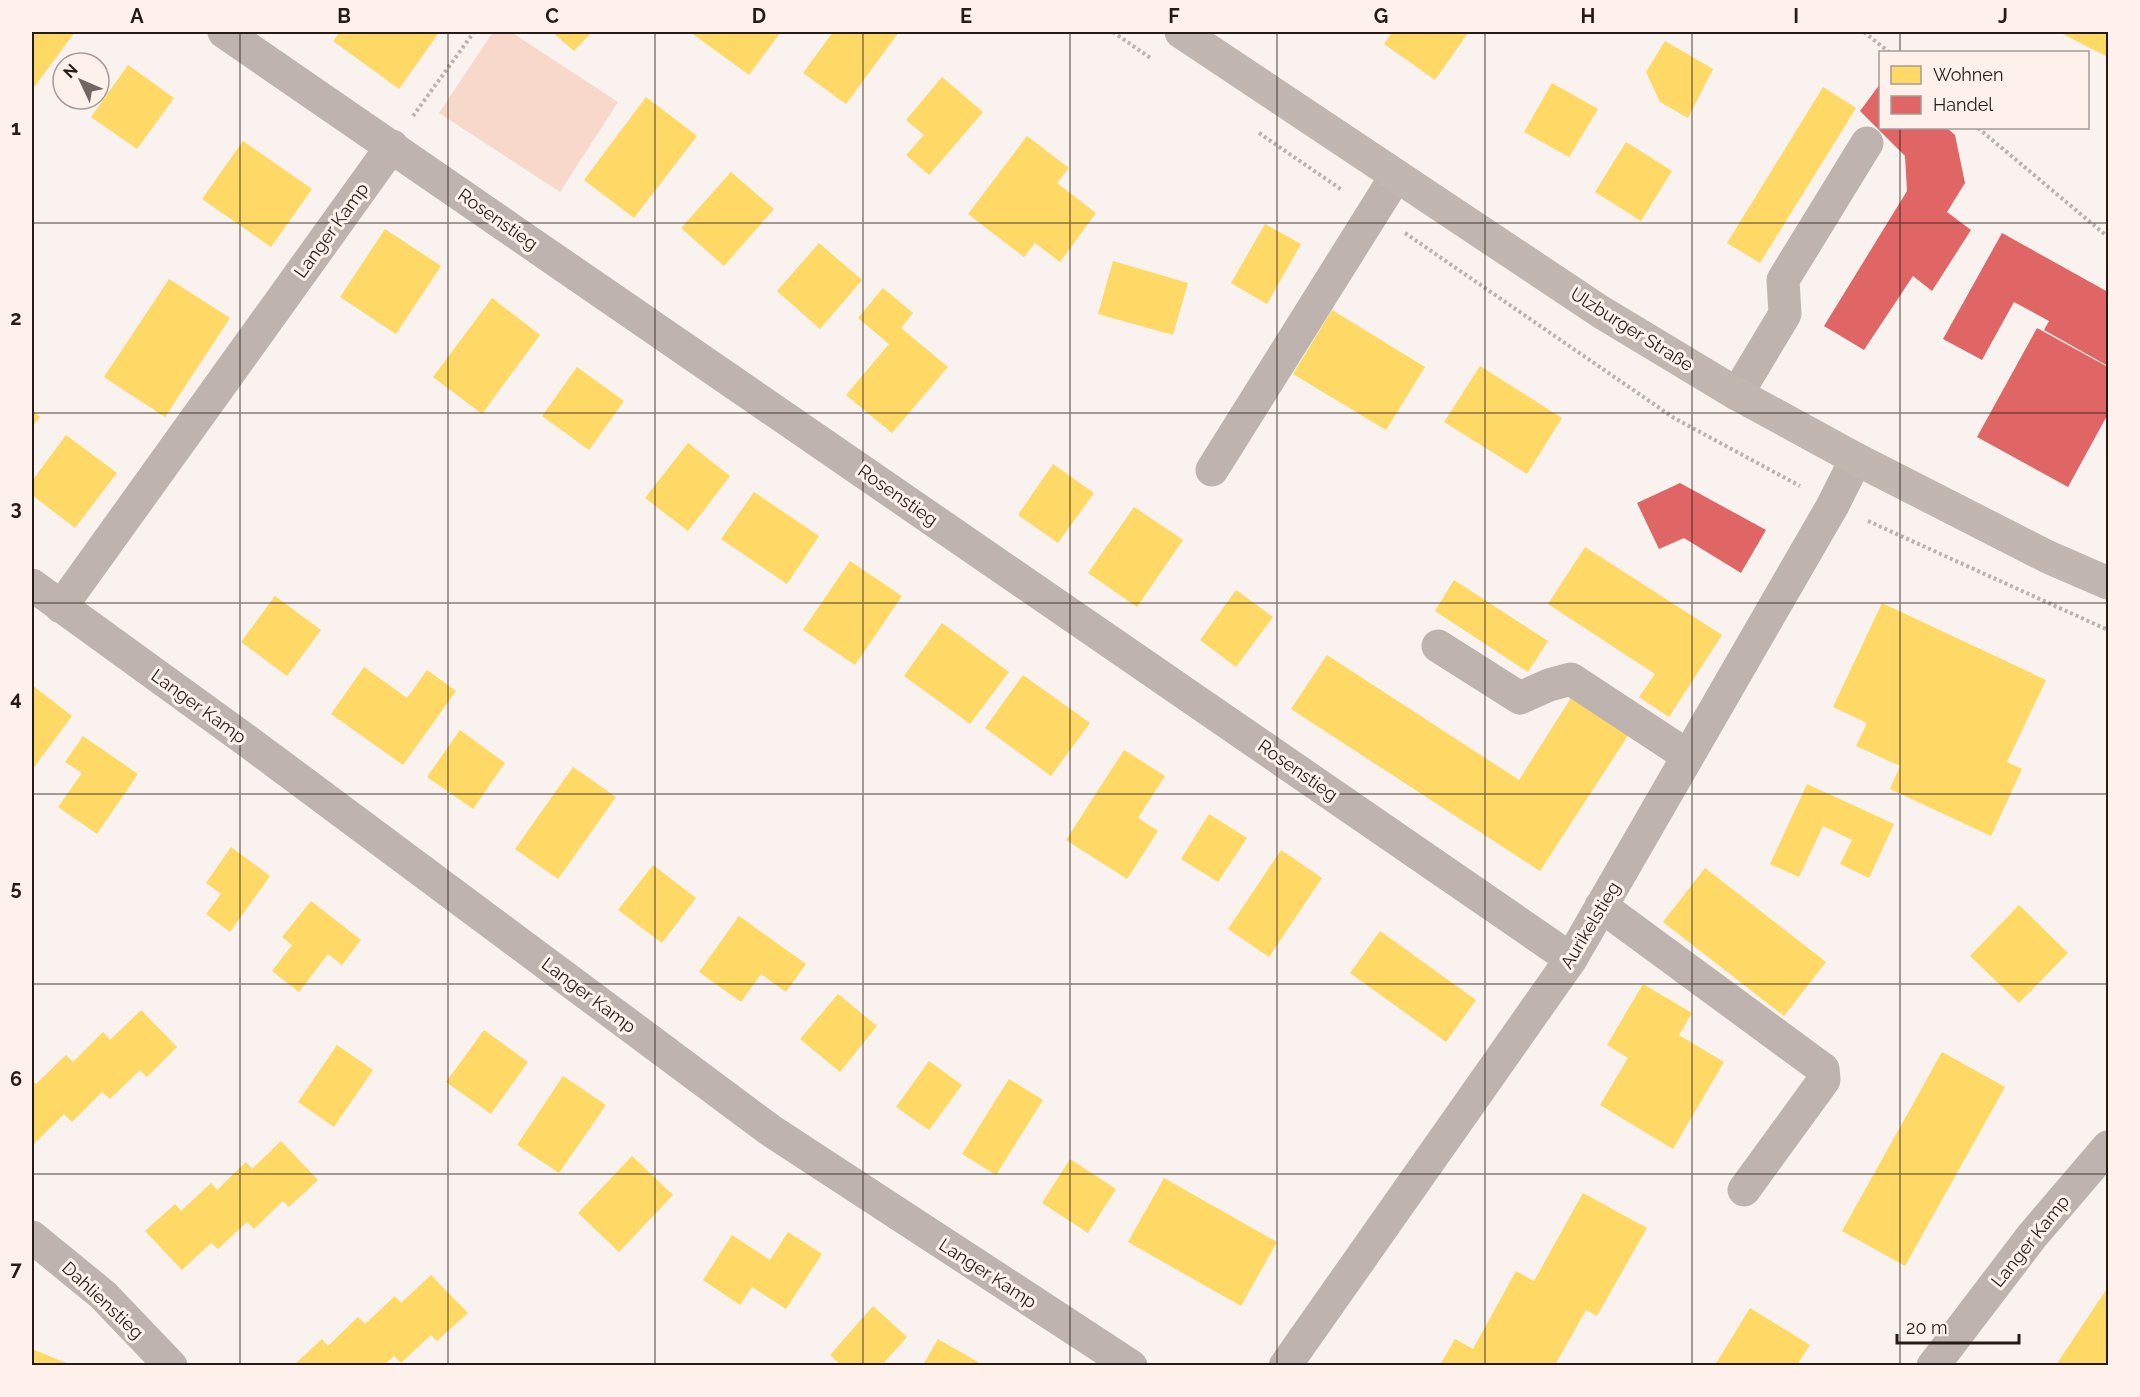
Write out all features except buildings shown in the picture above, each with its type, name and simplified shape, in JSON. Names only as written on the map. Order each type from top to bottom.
[{"type":"main road","name":"Ulzburger Straße","points":[[1181,32],[1601,312],[1737,394],[1856,459],[2048,556],[2109,583]]},
{"type":"street","name":"Rosenstieg","points":[[224,32],[1571,959]]},
{"type":"street","points":[[1737,394],[1785,314],[1784,280],[1867,143]]},
{"type":"street","name":"Langer Kamp","points":[[61,607],[392,146]]},
{"type":"street","points":[[1212,470],[1396,176]]},
{"type":"street","name":"Aurikelstieg","points":[[1284,1365],[1571,959],[1827,515],[1856,459]]},
{"type":"street","name":"Langer Kamp","points":[[32,585],[260,750],[770,1130],[1131,1365]]},
{"type":"street","points":[[1438,646],[1520,698],[1549,685],[1571,679],[1688,756]]},
{"type":"street","points":[[1601,906],[1823,1069],[1824,1080],[1744,1190]]},
{"type":"street","name":"Langer Kamp","points":[[1933,1365],[2032,1236],[2109,1147]]},
{"type":"street","name":"Dahlienstieg","points":[[32,1237],[103,1295],[171,1365]]},
{"type":"path","points":[[392,146],[474,32]]},
{"type":"path","points":[[1864,32],[1888,51]]},
{"type":"path","points":[[1979,129],[2109,237]]},
{"type":"shaded area","points":[[493,32],[511,32],[618,102],[560,192],[439,113]]}]
